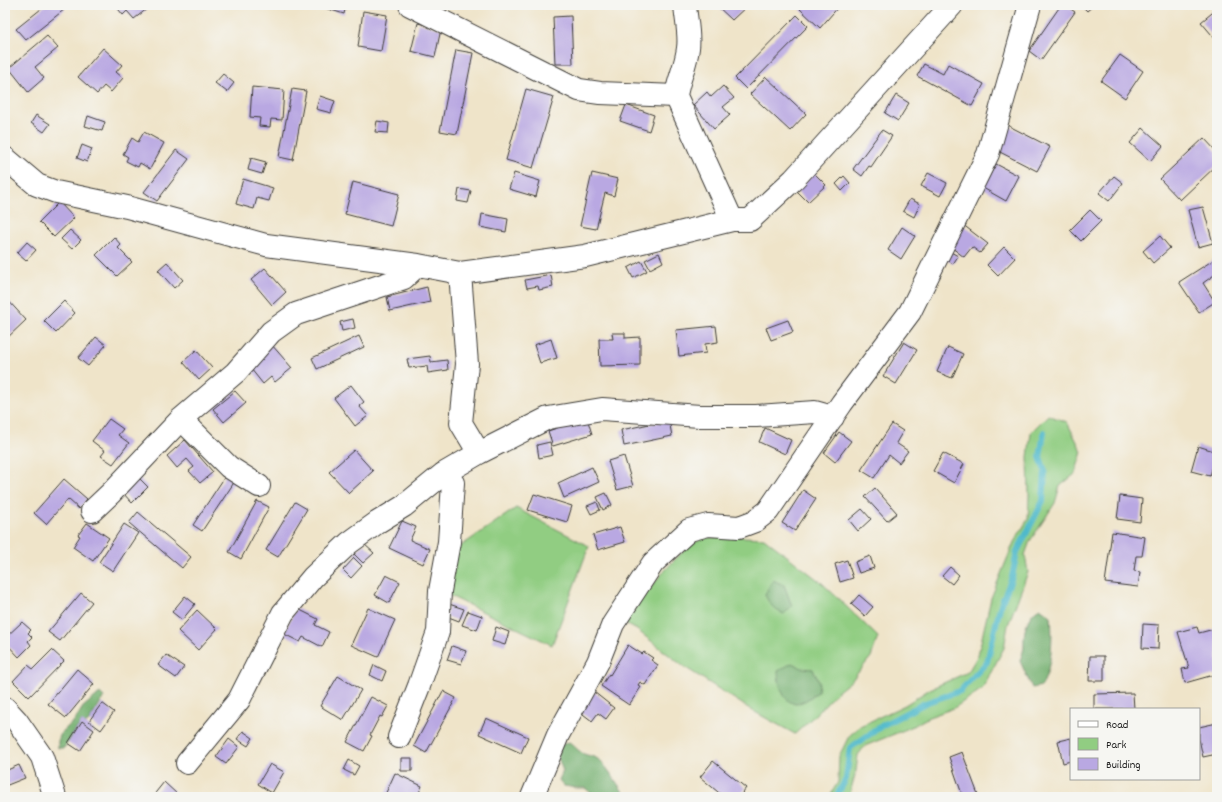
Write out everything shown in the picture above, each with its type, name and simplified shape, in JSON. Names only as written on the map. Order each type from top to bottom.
[{"type":"street","points":[[410,5],[579,90],[600,93],[676,96]]},
{"type":"street","points":[[685,5],[688,46],[684,69],[677,87],[676,96],[732,220]]},
{"type":"street","points":[[5,158],[37,185],[56,192],[127,207],[266,245],[418,265],[460,273],[585,256],[732,220],[750,220],[794,179],[952,5]]},
{"type":"street","points":[[532,797],[558,734],[598,662],[613,624],[653,563],[689,530],[708,525],[739,527],[756,521],[768,512],[842,403],[910,312],[988,154],[1030,5]]},
{"type":"street","points":[[92,511],[111,493],[181,418],[236,372],[271,332],[296,314],[404,278],[418,265]]},
{"type":"street","points":[[460,273],[467,364],[461,423],[479,453]]},
{"type":"street","points":[[187,763],[239,700],[283,613],[313,577],[349,543],[378,522],[404,506],[443,474],[479,453],[548,418],[602,409],[707,416],[756,416],[815,412],[833,418]]},
{"type":"street","points":[[181,418],[229,466],[259,486]]},
{"type":"street","points":[[399,737],[438,632],[440,591],[449,542],[453,483],[443,474]]},
{"type":"street","points":[[5,708],[17,721],[42,757],[55,797]]},
{"type":"green space","points":[[1048,415],[1067,422],[1082,452],[1075,474],[1060,486],[1055,503],[1030,541],[1025,555],[1028,572],[1008,625],[1004,648],[982,689],[954,708],[929,717],[909,728],[865,746],[858,755],[856,771],[849,797],[829,797],[838,782],[839,756],[849,736],[860,726],[905,705],[930,689],[968,672],[978,655],[991,598],[1014,542],[1028,519],[1028,457],[1031,432]]},
{"type":"green space","points":[[516,508],[589,546],[552,645],[446,594],[458,548]]},
{"type":"green space","points":[[724,536],[764,538],[822,583],[878,637],[871,657],[852,680],[836,693],[795,734],[753,711],[683,666],[637,630],[624,623],[660,576],[682,552],[702,539]]},
{"type":"green space","points":[[773,580],[784,585],[792,606],[784,614],[773,607],[765,595]]},
{"type":"green space","points":[[1040,608],[1051,616],[1051,652],[1048,670],[1042,686],[1032,688],[1020,661],[1024,650],[1025,629],[1032,614]]},
{"type":"green space","points":[[792,663],[802,668],[813,669],[819,682],[818,692],[804,701],[796,703],[786,699],[778,676],[778,671]]},
{"type":"green space","points":[[100,693],[104,697],[89,721],[85,724],[81,722],[64,748],[58,748],[58,741],[61,733],[75,720],[83,707]]},
{"type":"green space","points":[[569,742],[582,753],[596,758],[602,763],[627,797],[596,797],[585,788],[564,786],[559,780],[563,771],[557,755],[561,745]]},
{"type":"building","points":[[46,5],[61,5],[65,9],[26,40],[16,29]]},
{"type":"building","points":[[115,5],[152,5],[134,19],[127,11],[123,15]]},
{"type":"building","points":[[315,5],[346,5],[344,14]]},
{"type":"building","points":[[716,5],[748,5],[732,20]]},
{"type":"building","points":[[804,5],[840,5],[820,28],[800,9]]},
{"type":"building","points":[[1061,5],[1065,5],[1075,12],[1041,60],[1029,51]]},
{"type":"building","points":[[1081,5],[1094,5],[1087,11]]},
{"type":"building","points":[[1217,9],[1217,41],[1201,22]]},
{"type":"building","points":[[363,11],[387,15],[381,51],[358,47]]},
{"type":"building","points":[[797,15],[808,26],[746,89],[735,78]]},
{"type":"building","points":[[571,16],[573,64],[555,64],[553,17]]},
{"type":"building","points":[[418,23],[441,29],[435,57],[411,51]]},
{"type":"building","points":[[47,36],[58,48],[35,67],[44,78],[28,92],[9,68]]},
{"type":"building","points":[[103,48],[122,65],[116,72],[123,78],[111,92],[104,86],[97,94],[78,77]]},
{"type":"building","points":[[456,50],[473,53],[457,134],[440,131]]},
{"type":"building","points":[[1120,55],[1143,71],[1125,98],[1101,81]]},
{"type":"building","points":[[924,64],[943,74],[948,64],[984,84],[972,106],[917,76]]},
{"type":"building","points":[[223,74],[234,83],[227,92],[215,83]]},
{"type":"building","points":[[766,77],[806,114],[790,131],[750,94]]},
{"type":"building","points":[[723,86],[734,98],[723,107],[730,115],[714,129],[693,105],[707,92],[711,97]]},
{"type":"building","points":[[252,87],[284,90],[282,120],[271,119],[270,127],[259,126],[260,118],[250,117]]},
{"type":"building","points":[[292,89],[306,91],[293,160],[279,157]]},
{"type":"building","points":[[526,89],[554,97],[533,168],[506,160]]},
{"type":"building","points":[[896,95],[909,103],[898,121],[885,113]]},
{"type":"building","points":[[320,96],[335,101],[331,113],[316,109]]},
{"type":"building","points":[[626,105],[654,115],[649,131],[620,121]]},
{"type":"building","points":[[36,115],[50,124],[44,132],[31,123]]},
{"type":"building","points":[[88,116],[105,122],[102,131],[85,126]]},
{"type":"building","points":[[377,121],[389,123],[388,133],[375,132]]},
{"type":"building","points":[[1007,125],[1050,147],[1037,171],[994,149]]},
{"type":"building","points":[[1143,128],[1163,146],[1150,161],[1130,143]]},
{"type":"building","points":[[882,130],[892,136],[871,167],[869,166],[862,176],[853,169]]},
{"type":"building","points":[[144,132],[164,143],[150,169],[140,163],[138,167],[126,161],[128,157],[123,154],[132,138],[138,142]]},
{"type":"building","points":[[1204,138],[1217,152],[1217,165],[1180,200],[1160,179]]},
{"type":"building","points":[[82,145],[92,149],[87,162],[77,158]]},
{"type":"building","points":[[176,150],[189,159],[157,201],[144,192]]},
{"type":"building","points":[[251,158],[266,162],[262,174],[248,170]]},
{"type":"building","points":[[996,164],[1019,176],[1006,201],[983,188]]},
{"type":"building","points":[[514,173],[540,181],[536,197],[509,189]]},
{"type":"building","points":[[592,173],[618,179],[614,196],[605,193],[596,229],[580,226]]},
{"type":"building","points":[[814,173],[826,185],[808,202],[797,191]]},
{"type":"building","points":[[928,173],[947,183],[940,196],[921,186]]},
{"type":"building","points":[[844,176],[850,183],[842,191],[836,184]]},
{"type":"building","points":[[1114,176],[1123,183],[1109,201],[1099,193]]},
{"type":"building","points":[[243,179],[273,188],[269,201],[257,198],[254,209],[236,204]]},
{"type":"building","points":[[353,182],[399,194],[391,226],[345,214]]},
{"type":"building","points":[[459,189],[471,191],[468,203],[457,201]]},
{"type":"building","points":[[910,199],[920,204],[914,217],[903,211]]},
{"type":"building","points":[[59,202],[74,218],[54,237],[39,222]]},
{"type":"building","points":[[1203,207],[1213,243],[1198,247],[1188,210]]},
{"type":"building","points":[[1090,210],[1101,221],[1081,241],[1070,230]]},
{"type":"building","points":[[482,214],[508,219],[506,232],[480,227]]},
{"type":"building","points":[[962,224],[988,244],[980,253],[972,247],[964,257],[947,244]]},
{"type":"building","points":[[902,227],[915,236],[901,259],[888,250]]},
{"type":"building","points":[[70,230],[81,240],[72,249],[61,239]]},
{"type":"building","points":[[1160,236],[1170,248],[1153,263],[1143,251]]},
{"type":"building","points":[[114,237],[121,245],[118,248],[132,262],[117,276],[96,255]]},
{"type":"building","points":[[27,242],[36,250],[26,261],[17,253]]},
{"type":"building","points":[[1004,247],[1015,258],[998,276],[987,265]]},
{"type":"building","points":[[949,251],[958,256],[953,264],[944,258]]},
{"type":"building","points":[[659,253],[663,262],[650,269],[645,260]]},
{"type":"building","points":[[1215,259],[1217,262],[1217,273],[1203,283],[1215,302],[1199,312],[1179,282]]},
{"type":"building","points":[[641,261],[647,271],[633,278],[628,268]]},
{"type":"building","points":[[167,262],[183,280],[174,288],[158,270]]},
{"type":"building","points":[[265,268],[286,292],[272,305],[251,280]]},
{"type":"building","points":[[551,275],[553,287],[539,290],[538,286],[527,288],[525,280]]},
{"type":"building","points":[[427,287],[430,302],[390,311],[387,297]]},
{"type":"building","points":[[5,297],[26,320],[5,340]]},
{"type":"building","points":[[64,301],[75,313],[56,333],[44,321]]},
{"type":"building","points":[[353,319],[355,328],[342,331],[340,322]]},
{"type":"building","points":[[788,320],[793,332],[771,340],[766,328]]},
{"type":"building","points":[[716,326],[718,342],[705,344],[706,353],[679,356],[676,330]]},
{"type":"building","points":[[612,333],[625,333],[625,338],[640,337],[640,365],[600,366],[599,339],[613,339]]},
{"type":"building","points":[[359,336],[364,347],[317,369],[312,358]]},
{"type":"building","points":[[96,337],[106,345],[88,366],[78,358]]},
{"type":"building","points":[[551,339],[557,358],[540,363],[534,345]]},
{"type":"building","points":[[904,342],[917,350],[896,384],[883,376]]},
{"type":"building","points":[[271,344],[292,368],[275,382],[271,377],[263,384],[247,364]]},
{"type":"building","points":[[948,347],[963,354],[952,378],[937,372]]},
{"type":"building","points":[[196,350],[212,368],[199,380],[183,362]]},
{"type":"building","points":[[430,356],[431,362],[447,360],[448,370],[428,373],[427,366],[409,368],[407,359]]},
{"type":"building","points":[[351,385],[364,402],[359,406],[368,416],[355,426],[334,398]]},
{"type":"building","points":[[235,391],[246,403],[224,422],[213,409]]},
{"type":"building","points":[[587,418],[592,434],[553,446],[548,431]]},
{"type":"building","points":[[109,419],[123,429],[118,435],[129,443],[113,464],[101,456],[105,451],[92,441]]},
{"type":"building","points":[[669,420],[672,436],[624,446],[621,430]]},
{"type":"building","points":[[892,424],[903,431],[896,443],[908,451],[899,463],[889,455],[874,478],[861,470]]},
{"type":"building","points":[[765,428],[791,440],[785,454],[759,442]]},
{"type":"building","points":[[839,432],[851,441],[835,462],[824,453]]},
{"type":"building","points":[[185,440],[213,472],[200,483],[189,471],[194,467],[187,459],[177,468],[167,456]]},
{"type":"building","points":[[550,442],[553,455],[539,458],[537,445]]},
{"type":"building","points":[[1198,446],[1217,452],[1210,476],[1191,471]]},
{"type":"building","points":[[354,450],[373,471],[349,493],[329,472]]},
{"type":"building","points":[[943,453],[964,464],[954,483],[933,471]]},
{"type":"building","points":[[624,456],[633,486],[617,490],[608,461]]},
{"type":"building","points":[[592,467],[599,482],[564,498],[558,483]]},
{"type":"building","points":[[226,475],[235,481],[202,531],[193,525]]},
{"type":"building","points":[[139,478],[148,487],[132,503],[123,493]]},
{"type":"building","points":[[64,479],[87,499],[79,509],[68,499],[46,524],[34,513]]},
{"type":"building","points":[[875,488],[897,513],[887,521],[865,497]]},
{"type":"building","points":[[803,490],[816,499],[795,531],[782,523]]},
{"type":"building","points":[[606,493],[612,505],[603,510],[597,497]]},
{"type":"building","points":[[534,494],[572,506],[567,522],[528,510]]},
{"type":"building","points":[[1120,496],[1142,499],[1140,522],[1117,519]]},
{"type":"building","points":[[257,501],[269,507],[241,559],[229,552]]},
{"type":"building","points":[[295,502],[307,509],[278,557],[266,550]]},
{"type":"building","points":[[597,502],[600,510],[591,514],[587,506]]},
{"type":"building","points":[[862,509],[871,519],[858,531],[849,520]]},
{"type":"building","points":[[138,512],[191,557],[182,568],[129,523]]},
{"type":"building","points":[[402,521],[416,527],[410,540],[430,549],[423,564],[389,548]]},
{"type":"building","points":[[87,523],[109,538],[93,561],[73,547],[80,536],[78,535]]},
{"type":"building","points":[[124,524],[138,533],[113,571],[99,562]]},
{"type":"building","points":[[620,527],[625,542],[598,550],[593,535]]},
{"type":"building","points":[[1112,532],[1145,537],[1142,556],[1136,556],[1134,571],[1140,572],[1138,587],[1105,583]]},
{"type":"building","points":[[364,544],[374,553],[363,563],[354,554]]},
{"type":"building","points":[[870,556],[874,568],[859,573],[855,562]]},
{"type":"building","points":[[354,558],[362,566],[351,578],[343,570]]},
{"type":"building","points":[[847,560],[853,578],[840,582],[835,564]]},
{"type":"building","points":[[950,567],[959,575],[952,584],[942,576]]},
{"type":"building","points":[[386,575],[400,582],[389,603],[375,595]]},
{"type":"building","points":[[81,593],[92,602],[60,641],[48,632]]},
{"type":"building","points":[[859,595],[873,607],[865,616],[851,604]]},
{"type":"building","points":[[185,596],[195,604],[182,620],[172,612]]},
{"type":"building","points":[[449,604],[464,609],[459,621],[446,616]]},
{"type":"building","points":[[296,608],[318,619],[315,625],[329,632],[322,647],[303,637],[300,642],[284,634]]},
{"type":"building","points":[[368,608],[395,620],[378,657],[351,645]]},
{"type":"building","points":[[197,610],[217,629],[198,650],[178,631]]},
{"type":"building","points":[[468,611],[482,616],[477,630],[462,625]]},
{"type":"building","points":[[22,622],[31,630],[28,633],[32,637],[28,641],[31,645],[19,657],[5,642],[5,638]]},
{"type":"building","points":[[1143,624],[1159,625],[1158,649],[1142,648]]},
{"type":"building","points":[[496,627],[509,632],[505,645],[492,641]]},
{"type":"building","points":[[1197,627],[1199,633],[1214,629],[1217,639],[1217,674],[1185,683],[1182,669],[1189,668],[1178,632]]},
{"type":"building","points":[[628,645],[642,654],[644,652],[653,658],[651,660],[658,665],[645,685],[640,682],[638,685],[641,687],[629,705],[601,686],[609,674],[610,675]]},
{"type":"building","points":[[452,646],[466,651],[461,664],[447,660]]},
{"type":"building","points":[[52,650],[64,661],[29,697],[13,681],[28,665],[33,669]]},
{"type":"building","points":[[166,655],[184,667],[176,678],[158,665]]},
{"type":"building","points":[[1090,656],[1104,656],[1104,681],[1089,681]]},
{"type":"building","points":[[374,665],[386,671],[382,681],[370,675]]},
{"type":"building","points":[[77,669],[94,684],[66,718],[48,704]]},
{"type":"building","points":[[338,676],[361,690],[343,720],[320,706]]},
{"type":"building","points":[[443,691],[456,698],[426,753],[414,746]]},
{"type":"building","points":[[594,692],[614,708],[606,719],[598,713],[592,721],[579,711]]},
{"type":"building","points":[[1133,693],[1134,708],[1094,708],[1094,694]]},
{"type":"building","points":[[371,697],[388,706],[382,717],[380,716],[364,751],[347,742]]},
{"type":"building","points":[[102,703],[114,712],[101,730],[89,721]]},
{"type":"building","points":[[486,718],[528,737],[521,753],[479,734]]},
{"type":"building","points":[[82,721],[94,730],[80,751],[68,743]]},
{"type":"building","points":[[1217,723],[1217,754],[1203,757],[1200,744],[1200,727]]},
{"type":"building","points":[[243,731],[253,738],[248,746],[237,739]]},
{"type":"building","points":[[1070,738],[1070,761],[1063,763],[1058,741]]},
{"type":"building","points":[[229,739],[239,747],[226,764],[216,757]]},
{"type":"building","points":[[962,752],[979,797],[963,797],[949,757]]},
{"type":"building","points":[[401,758],[412,758],[412,771],[401,771]]},
{"type":"building","points":[[349,760],[359,766],[354,775],[344,770]]},
{"type":"building","points":[[713,761],[746,788],[739,797],[724,797],[700,777]]},
{"type":"building","points":[[270,764],[284,772],[272,793],[258,784]]},
{"type":"building","points":[[19,765],[25,778],[5,786],[5,771]]},
{"type":"building","points":[[395,773],[422,786],[417,797],[384,797]]},
{"type":"building","points":[[164,782],[178,795],[176,797],[152,797]]},
{"type":"waterway","points":[[836,797],[846,779],[850,748],[883,725],[925,703],[960,691],[987,662],[1000,607],[1012,577],[1017,552],[1043,501],[1045,471],[1040,457],[1044,432]]}]
